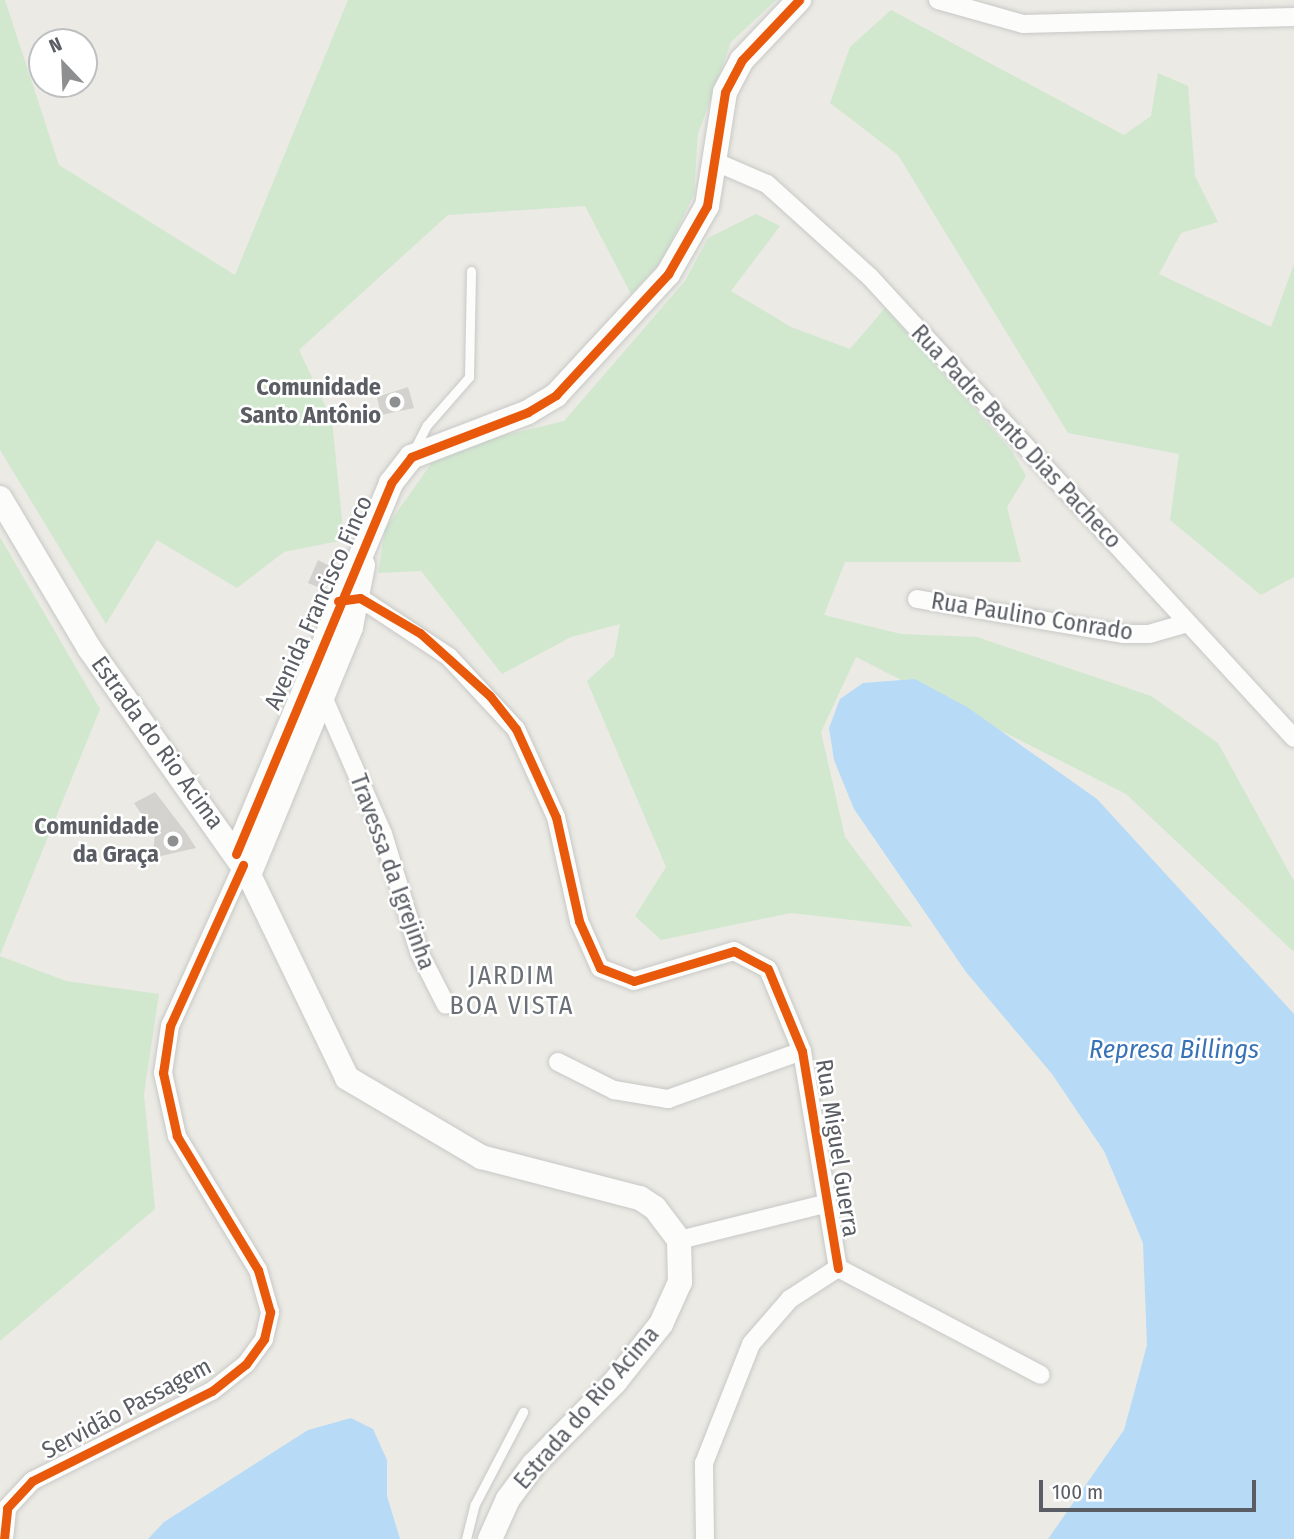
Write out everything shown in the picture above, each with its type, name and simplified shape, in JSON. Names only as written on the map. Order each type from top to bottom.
[{"type":"main road","points":[[411,457],[528,412],[556,395],[690,245],[707,206],[716,162],[720,113],[734,74],[769,28],[799,0]]},
{"type":"main road","name":"Avenida Francisco Finco","points":[[242,864],[324,699],[363,553],[391,483],[411,457]]},
{"type":"main road","name":"Estrada do Rio Acima","points":[[0,498],[89,648],[242,864],[334,1056],[358,1088],[481,1157],[640,1198],[655,1208],[679,1240],[680,1282],[661,1324],[614,1383],[534,1464],[508,1499],[490,1539]]},
{"type":"main road","name":"Avenida Francisco Finco","points":[[242,864],[349,599]]},
{"type":"street","points":[[938,0],[1023,24],[1294,17]]},
{"type":"street","name":"Rua Padre Bento Dias Pacheco","points":[[716,162],[767,184],[870,278],[1294,738]]},
{"type":"street","name":"Rua Miguel Guerra","points":[[349,599],[449,657],[516,729],[556,817],[581,928],[600,968],[634,981],[725,953],[748,955],[778,985],[802,1051],[825,1205],[838,1268],[1041,1375]]},
{"type":"street","name":"Rua Paulino Conrado","points":[[917,599],[1124,634],[1149,634],[1187,623]]},
{"type":"street","name":"Travessa da Igrejinha","points":[[324,699],[383,834],[419,952],[446,1005]]},
{"type":"street","name":"Avenida Francisco Finco","points":[[242,864],[170,1026],[163,1073],[177,1136],[249,1251],[270,1312]]},
{"type":"street","points":[[558,1062],[614,1090],[668,1099],[802,1051]]},
{"type":"street","points":[[679,1240],[825,1205]]},
{"type":"street","points":[[705,1539],[701,1515],[705,1463],[751,1344],[790,1299],[838,1268]]},
{"type":"street","name":"Servidão Passagem","points":[[4,1539],[7,1508],[16,1494],[212,1391],[257,1350],[270,1312]]},
{"type":"lane","points":[[411,457],[427,425],[469,377],[471,271]]},
{"type":"lane","points":[[466,1539],[475,1504],[523,1412]]},
{"type":"green space","points":[[0,0],[5,0],[28,70],[28,98],[37,98],[59,165],[235,275],[348,0],[776,0],[731,42],[698,134],[694,194],[662,261],[631,294],[585,206],[448,215],[299,350],[332,420],[344,540],[284,552],[237,588],[157,540],[106,624],[0,450]]},
{"type":"green space","points":[[891,10],[1124,135],[1151,116],[1158,73],[1188,86],[1195,176],[1218,222],[1181,233],[1159,274],[1271,327],[1294,264],[1294,577],[1261,595],[1170,520],[1179,454],[1068,433],[898,155],[830,103],[850,47]]},
{"type":"green space","points":[[756,214],[780,226],[731,291],[791,327],[850,349],[885,308],[1012,451],[1026,476],[1007,507],[1021,562],[845,562],[824,615],[901,634],[977,637],[1151,696],[1218,743],[1294,881],[1294,952],[1126,794],[856,657],[821,732],[845,837],[913,927],[791,913],[661,940],[635,916],[666,867],[587,681],[614,656],[620,624],[571,637],[502,674],[421,571],[378,573],[385,529],[440,451],[564,421],[685,281],[708,238]]},
{"type":"green space","points":[[0,537],[100,709],[0,955]]},
{"type":"green space","points":[[0,956],[66,981],[159,994],[144,1094],[155,1209],[0,1341]]},
{"type":"water","name":"Represa Billings","points":[[915,679],[967,707],[1097,799],[1294,1014],[1294,1539],[1048,1539],[1124,1430],[1147,1345],[1143,1243],[1104,1151],[1052,1074],[966,972],[854,809],[834,760],[829,728],[840,699],[863,683]]},
{"type":"water","points":[[351,1418],[373,1429],[387,1460],[387,1496],[400,1539],[148,1539],[164,1522],[308,1430]]},
{"type":"building","name":"Comunidade Santo Antônio","points":[[408,387],[414,408],[381,415],[377,397]]},
{"type":"building","points":[[318,560],[336,569],[325,590],[308,583]]},
{"type":"building","points":[[155,792],[196,848],[152,858],[155,835],[134,803]]},
{"type":"cycle path","points":[[236,854],[391,483],[411,457],[528,412],[556,395],[668,274],[707,206],[725,92],[742,60],[799,0]]},
{"type":"cycle path","points":[[338,601],[360,598],[420,633],[490,696],[516,729],[556,817],[579,921],[600,968],[634,981],[734,951],[768,969],[802,1051],[838,1268]]},
{"type":"cycle path","points":[[4,1539],[7,1508],[32,1481],[212,1391],[246,1364],[264,1339],[270,1312],[258,1270],[177,1136],[163,1073],[170,1026],[243,865]]},
{"type":"place","name":"Comunidade Santo Antônio","points":[[395,402]]},
{"type":"place","name":"Comunidade da Graça","points":[[173,841]]},
{"type":"district","name":"JARDIM BOA VISTA","points":[[512,990]]}]
